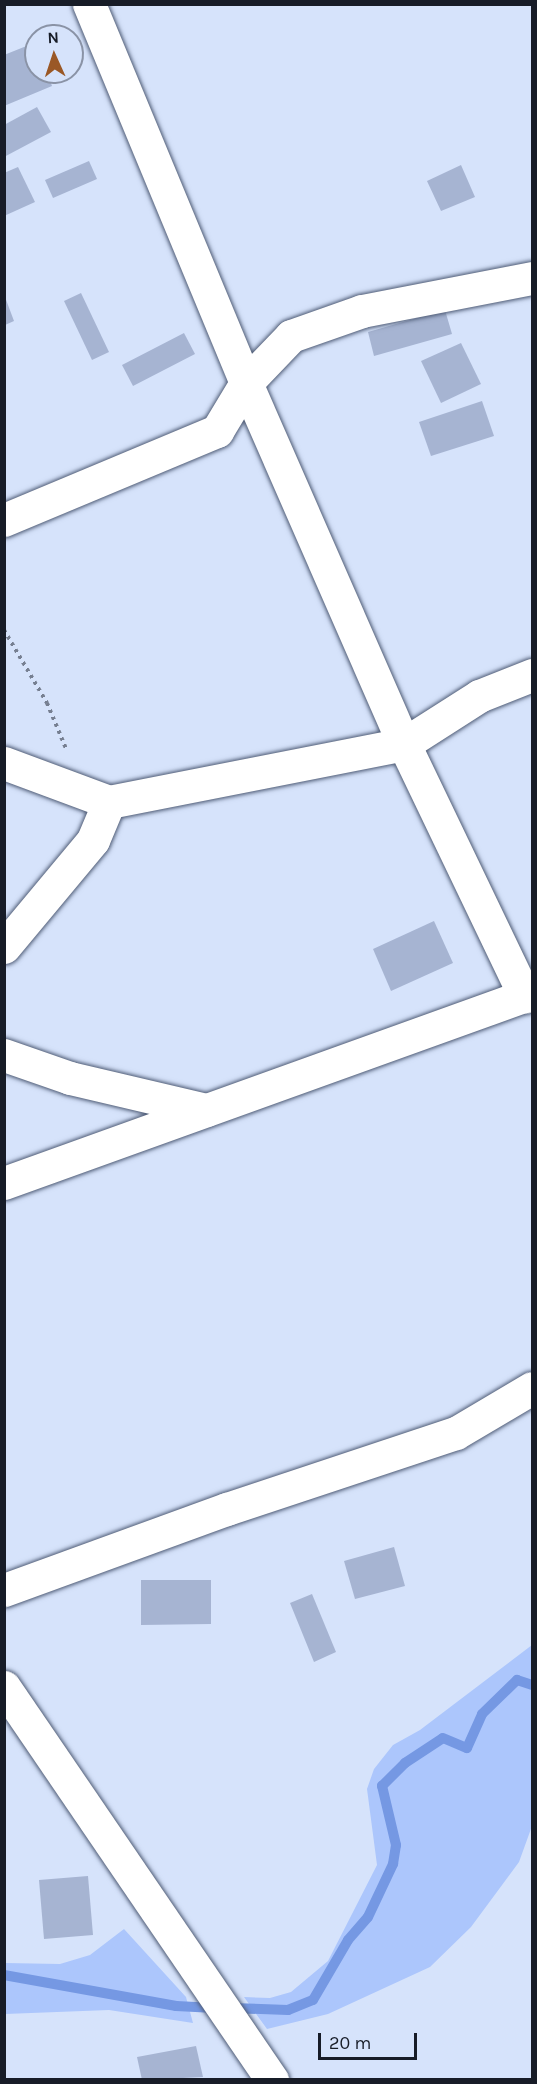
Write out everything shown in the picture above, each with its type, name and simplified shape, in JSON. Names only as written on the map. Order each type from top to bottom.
[{"type":"street","points":[[4,1183],[529,994],[404,744],[246,383],[89,4]]},
{"type":"street","points":[[4,520],[217,431],[246,383],[291,336],[362,311],[532,278]]},
{"type":"street","points":[[4,763],[109,802],[404,744],[479,696],[532,675]]},
{"type":"street","points":[[4,947],[93,840],[109,802]]},
{"type":"street","points":[[4,1054],[70,1078],[206,1110]]},
{"type":"street","points":[[4,1590],[227,1509],[456,1433],[532,1388]]},
{"type":"street","points":[[4,1687],[272,2079]]},
{"type":"path","points":[[4,630],[48,703],[73,759]]},
{"type":"shaded area","points":[[532,1645],[532,1826],[519,1862],[471,1927],[430,1967],[328,2014],[267,2029],[244,1997],[270,1998],[291,1992],[328,1961],[377,1865],[367,1789],[374,1769],[393,1745],[420,1730]]},
{"type":"shaded area","points":[[124,1929],[186,1997],[193,2023],[109,2010],[5,2014],[5,1963],[60,1964],[90,1955]]},
{"type":"building","points":[[24,47],[24,84],[51,84],[52,86],[4,106],[4,55]]},
{"type":"building","points":[[37,107],[51,132],[4,157],[4,125]]},
{"type":"building","points":[[89,161],[97,179],[53,198],[45,180]]},
{"type":"building","points":[[461,165],[475,197],[441,211],[427,181]]},
{"type":"building","points":[[18,167],[35,202],[4,216],[4,173]]},
{"type":"building","points":[[81,293],[109,352],[92,360],[64,301]]},
{"type":"building","points":[[5,297],[14,321],[5,325]]},
{"type":"building","points":[[445,310],[452,334],[374,356],[368,332]]},
{"type":"building","points":[[184,333],[195,354],[133,386],[122,365]]},
{"type":"building","points":[[461,343],[481,384],[441,403],[421,361]]},
{"type":"building","points":[[482,401],[494,436],[431,456],[419,422]]},
{"type":"building","points":[[434,921],[453,963],[391,991],[373,949]]},
{"type":"building","points":[[394,1547],[405,1586],[355,1599],[344,1561]]},
{"type":"building","points":[[141,1580],[211,1580],[211,1624],[141,1625]]},
{"type":"building","points":[[312,1594],[336,1652],[314,1662],[290,1603]]},
{"type":"building","points":[[88,1876],[93,1935],[44,1939],[39,1880]]},
{"type":"building","points":[[196,2046],[203,2077],[142,2080],[137,2057]]},
{"type":"waterway","points":[[231,2008],[288,2010],[313,2000],[348,1940],[368,1917],[393,1864],[396,1845],[382,1786],[405,1763],[443,1738],[467,1748],[482,1714],[517,1680],[532,1685]]},
{"type":"waterway","points":[[4,1975],[176,2006],[215,2008]]}]
